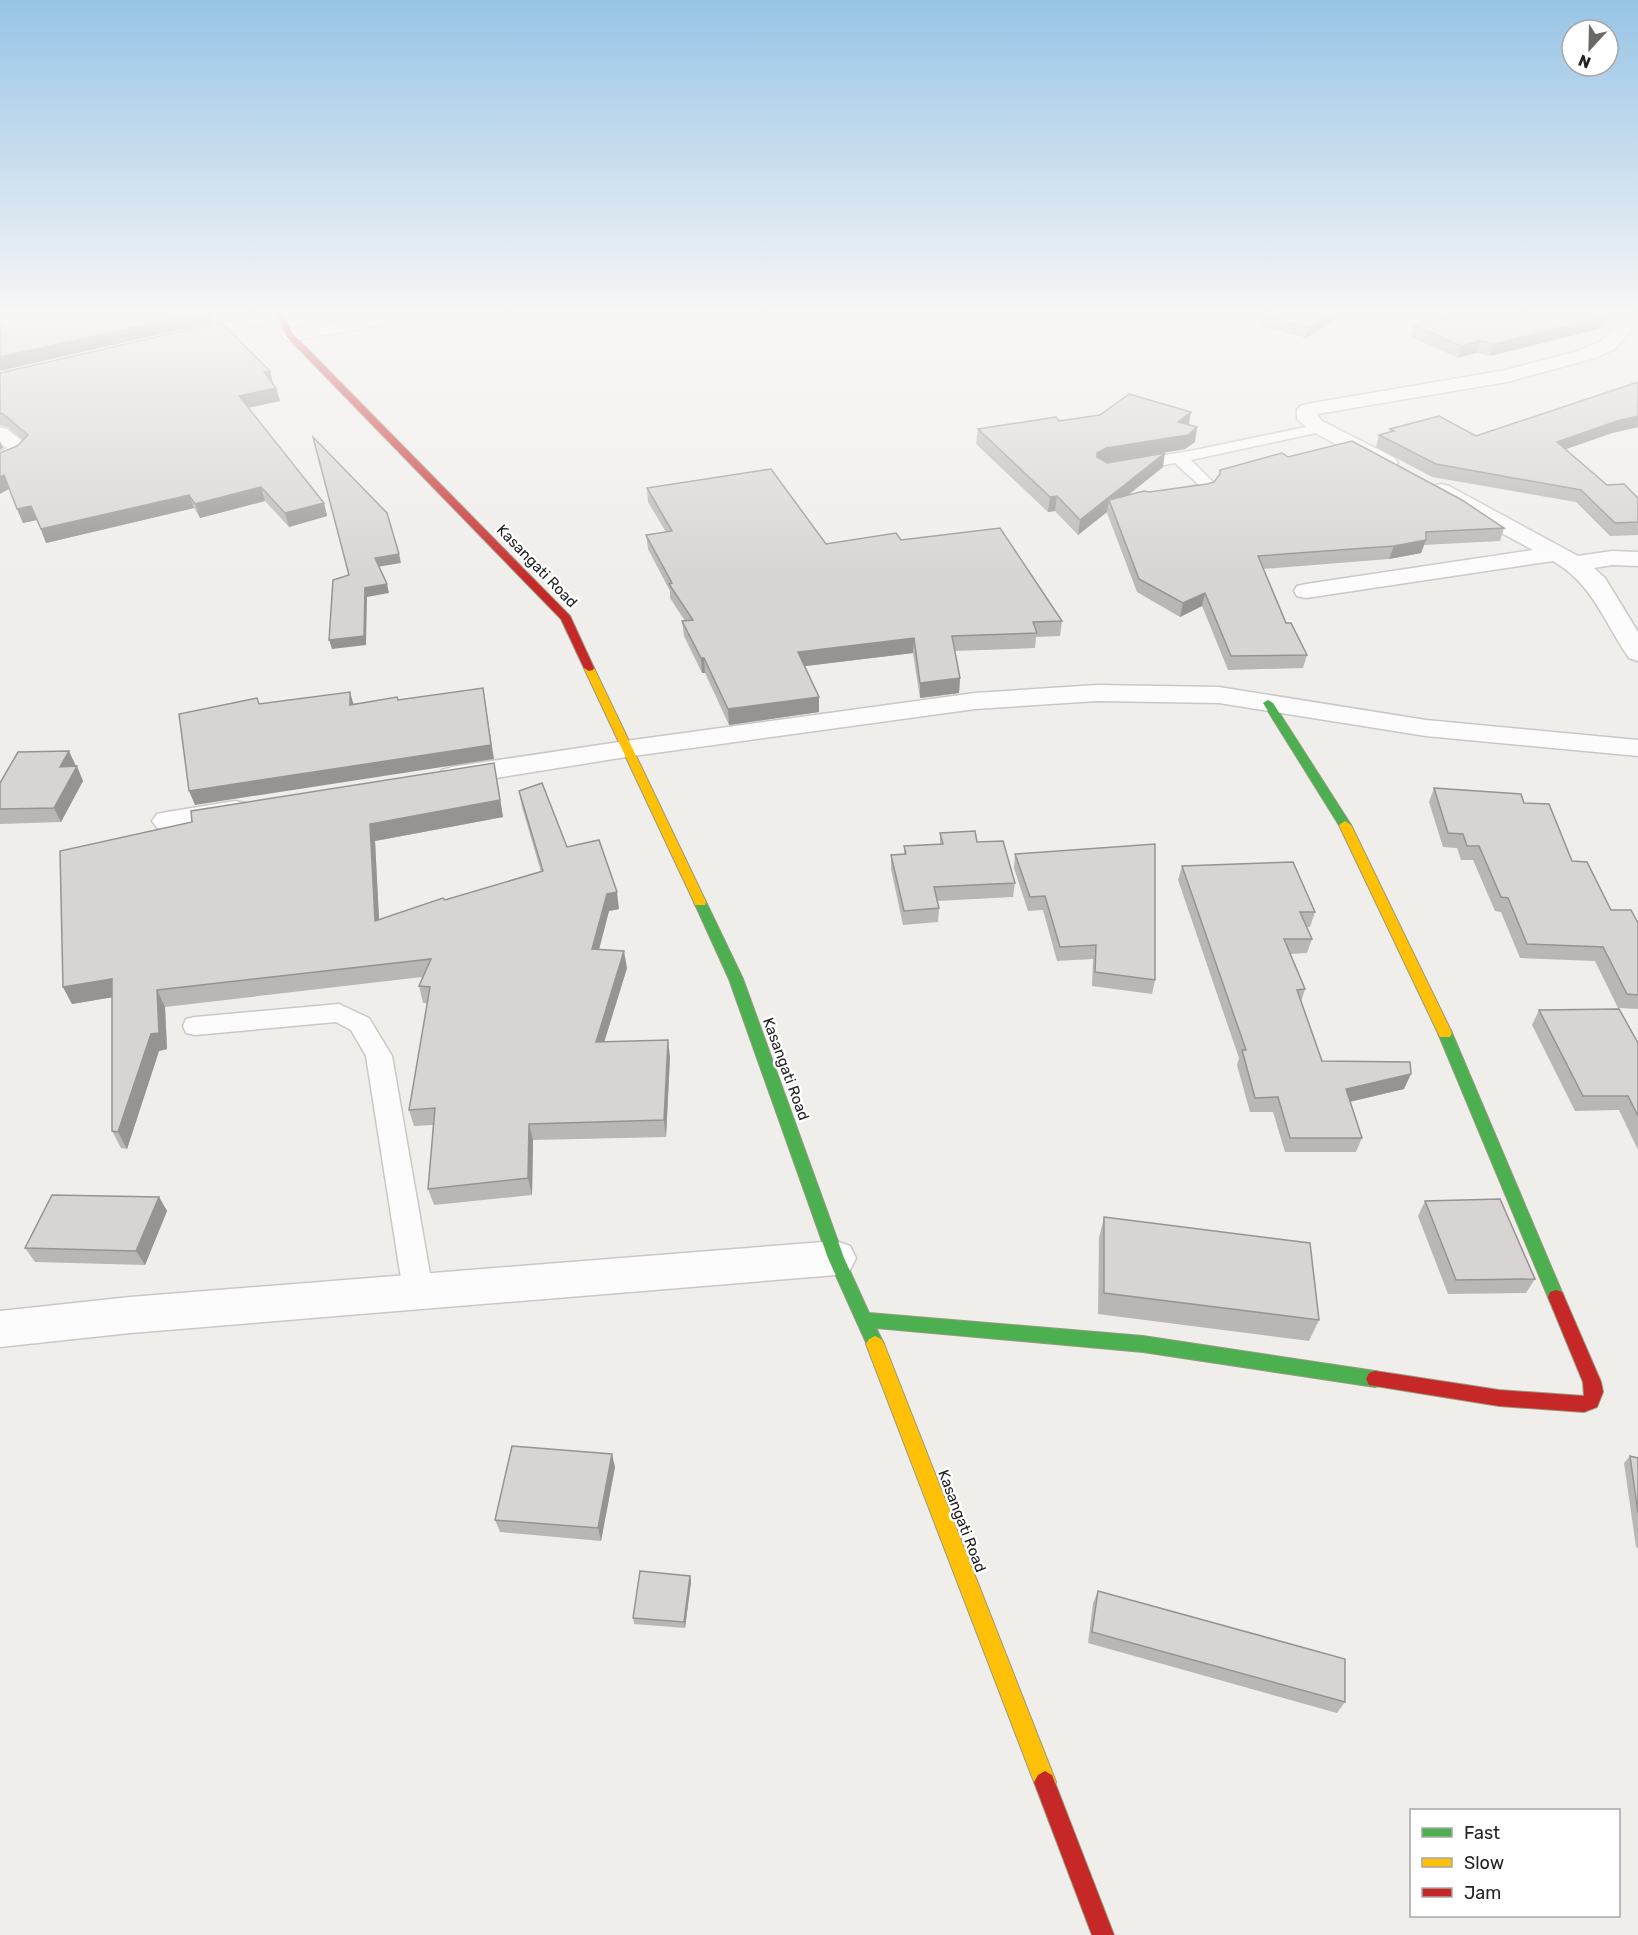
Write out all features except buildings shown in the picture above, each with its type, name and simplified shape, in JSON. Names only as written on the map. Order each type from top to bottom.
[{"type":"street","name":"Kasangati Road","points":[[356,402],[566,618],[736,979],[836,1258],[888,1373],[1103,1935]]},
{"type":"street","points":[[1353,402],[1308,410],[1307,419],[1405,472]]},
{"type":"street","points":[[0,433],[21,448],[3,459]]},
{"type":"street","points":[[1425,483],[1566,559],[1596,583],[1638,653]]},
{"type":"street","points":[[1306,591],[1566,559],[1638,559]]},
{"type":"street","points":[[426,780],[626,749],[975,701],[1097,693],[1219,695],[1426,728],[1638,748]]},
{"type":"street","points":[[865,1320],[1143,1344],[1499,1398],[1584,1404],[1591,1401],[1594,1392],[1592,1382],[1452,1048],[1342,819],[1268,703]]},
{"type":"street","points":[[167,821],[261,806]]},
{"type":"street","points":[[0,1329],[130,1315],[836,1258]]},
{"type":"lane","points":[[1114,468],[1179,458],[1320,428]]},
{"type":"lane","points":[[1169,495],[1204,489],[1208,486],[1179,458]]},
{"type":"lane","points":[[195,1026],[339,1013],[360,1024],[379,1056],[418,1291]]},
{"type":"traffic: fast","points":[[1268,703],[1345,825]]},
{"type":"traffic: fast","points":[[700,902],[736,979],[836,1258],[875,1344]]},
{"type":"traffic: fast","points":[[1445,1033],[1556,1297]]},
{"type":"traffic: fast","points":[[865,1320],[1143,1344],[1375,1379]]},
{"type":"traffic: slow","points":[[589,668],[700,902]]},
{"type":"traffic: slow","points":[[1345,825],[1445,1033]]},
{"type":"traffic: slow","points":[[875,1344],[1045,1782]]},
{"type":"traffic: jam","points":[[356,402],[566,618],[589,668]]},
{"type":"traffic: jam","points":[[1375,1379],[1499,1398],[1584,1404],[1591,1401],[1594,1392],[1592,1382],[1556,1297]]},
{"type":"traffic: jam","points":[[1045,1782],[1103,1935]]}]
